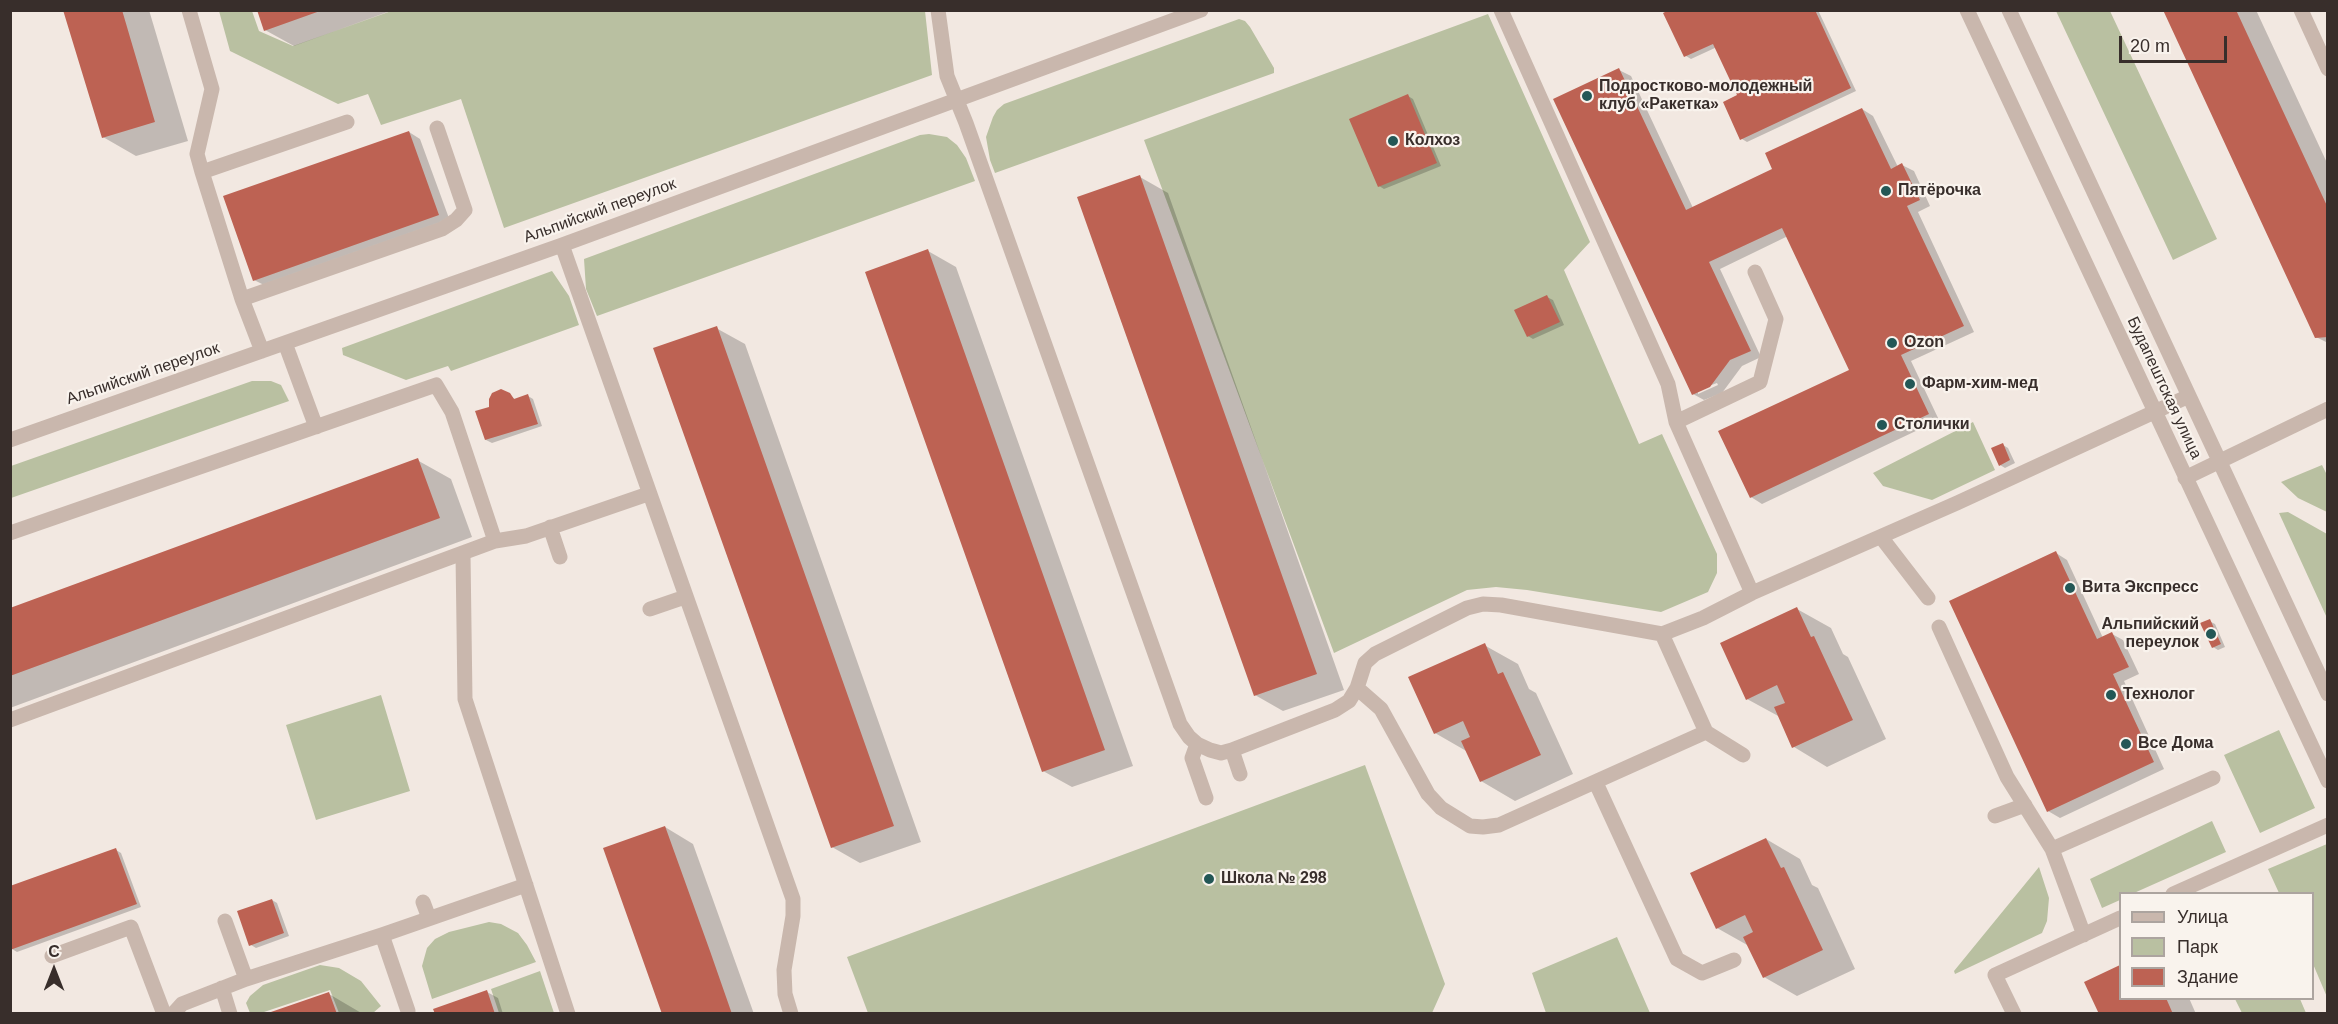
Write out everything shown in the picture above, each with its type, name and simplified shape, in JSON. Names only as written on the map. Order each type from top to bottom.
[{"type":"street","points":[[189,10],[212,89],[197,154],[242,299],[262,351]]},
{"type":"street","points":[[938,10],[947,76],[958,100],[1180,724],[1197,744],[1221,753],[1335,711],[1349,701],[1357,688],[1365,663],[1375,654],[1467,608],[1483,604],[1517,608],[1662,634],[1703,618],[1752,593],[1881,537],[2189,396]]},
{"type":"street","name":"Альпийский переулок","points":[[10,440],[562,245],[1200,10]]},
{"type":"street","points":[[1501,10],[1668,384],[1676,422],[1752,593]]},
{"type":"street","name":"Будапештская улица","points":[[1967,10],[2328,781]]},
{"type":"street","name":"Будапештская улица","points":[[2009,10],[2328,694]]},
{"type":"street","points":[[2301,10],[2328,69]]},
{"type":"street","points":[[202,172],[347,122]]},
{"type":"street","points":[[242,299],[442,229],[456,220],[465,210],[437,128]]},
{"type":"street","points":[[562,245],[648,494],[793,899],[793,916],[784,970],[785,994],[791,1014]]},
{"type":"street","points":[[1676,422],[1760,382],[1776,319],[1755,272]]},
{"type":"street","points":[[285,344],[316,427]]},
{"type":"street","points":[[10,533],[436,385],[452,412],[495,541]]},
{"type":"street","points":[[2185,478],[2328,410]]},
{"type":"street","points":[[10,720],[495,541],[525,536],[648,494]]},
{"type":"street","points":[[550,527],[560,557]]},
{"type":"street","points":[[1881,537],[1928,598]]},
{"type":"street","points":[[463,554],[465,699],[568,1014]]},
{"type":"street","points":[[650,609],[685,597]]},
{"type":"street","points":[[1939,627],[2007,777],[2052,849],[2084,935]]},
{"type":"street","points":[[1662,634],[1706,732],[1743,755]]},
{"type":"street","points":[[1357,688],[1381,709],[1428,794],[1441,808],[1470,826],[1499,825],[1706,732]]},
{"type":"street","points":[[1197,744],[1192,758],[1206,798]]},
{"type":"street","points":[[1232,750],[1240,774]]},
{"type":"street","points":[[2052,849],[2213,778]]},
{"type":"street","points":[[1596,783],[1677,959],[1702,973],[1734,960]]},
{"type":"street","points":[[1995,816],[2025,804]]},
{"type":"street","points":[[2177,892],[2328,825]]},
{"type":"street","points":[[173,1014],[182,1004],[246,979],[525,885]]},
{"type":"street","points":[[423,902],[429,918]]},
{"type":"street","points":[[2014,1014],[1995,975],[2119,919]]},
{"type":"street","points":[[225,921],[246,979]]},
{"type":"street","points":[[52,956],[131,927],[164,1014]]},
{"type":"street","points":[[382,935],[408,1011]]},
{"type":"street","points":[[222,988],[230,1014]]},
{"type":"green space","points":[[394,10],[925,11],[932,75],[504,228],[461,99],[381,125],[368,94],[338,104],[230,51],[219,11],[252,11],[259,31],[293,46]]},
{"type":"green space","points":[[2056,11],[2110,11],[2217,239],[2173,260]]},
{"type":"green space","points":[[1488,14],[1590,242],[1564,270],[1639,444],[1662,434],[1717,554],[1717,573],[1708,592],[1661,612],[1527,590],[1496,587],[1467,590],[1334,653],[1144,140]]},
{"type":"green space","points":[[1239,19],[1245,21],[1250,27],[1274,68],[1274,73],[995,173],[986,137],[993,117],[1004,104]]},
{"type":"green space","points":[[920,135],[947,137],[957,145],[966,158],[975,181],[597,316],[586,289],[584,259]]},
{"type":"green space","points":[[552,271],[569,296],[579,325],[451,371],[448,366],[406,380],[343,355],[342,348]]},
{"type":"green space","points":[[252,381],[271,381],[281,385],[289,401],[11,498],[11,466]]},
{"type":"green space","points":[[1973,422],[1995,470],[1932,500],[1883,486],[1873,473]]},
{"type":"green space","points":[[2322,465],[2327,475],[2327,512],[2298,498],[2281,482]]},
{"type":"green space","points":[[2288,512],[2327,534],[2327,618],[2279,513]]},
{"type":"green space","points":[[381,695],[410,791],[316,820],[286,725]]},
{"type":"green space","points":[[2279,730],[2315,808],[2260,833],[2224,755]]},
{"type":"green space","name":"Школа № 298","points":[[1365,765],[1445,984],[1432,1013],[868,1013],[847,957]]},
{"type":"green space","points":[[2212,821],[2226,852],[2136,892],[2119,892],[2119,900],[2102,908],[2090,879]]},
{"type":"green space","points":[[2327,844],[2327,997],[2314,966],[2314,892],[2279,892],[2268,869]]},
{"type":"green space","points":[[2039,867],[2049,898],[2047,921],[2042,933],[1955,974],[1954,971]]},
{"type":"green space","points":[[489,922],[501,924],[518,933],[536,962],[432,999],[422,966],[427,948],[435,939],[449,932]]},
{"type":"green space","points":[[1617,937],[1650,1013],[1546,1013],[1532,973]]},
{"type":"green space","points":[[320,965],[339,968],[361,981],[381,1006],[373,1013],[339,1013],[330,990],[261,1013],[250,1013],[246,1003],[250,996],[263,985]]},
{"type":"green space","points":[[540,971],[554,1013],[499,1013],[491,989]]},
{"type":"green space","points":[[2236,1000],[2300,1000],[2306,1013],[2242,1013]]},
{"type":"building","points":[[63,10],[122,10],[155,122],[102,138]]},
{"type":"building","points":[[257,10],[320,10],[320,11],[264,31]]},
{"type":"building","points":[[1669,10],[1815,10],[1851,88],[1740,140],[1723,102],[1737,95],[1713,44],[1684,57],[1663,13]]},
{"type":"building","points":[[2163,10],[2236,10],[2328,208],[2328,337],[2315,338]]},
{"type":"building","points":[[1619,68],[1686,210],[1772,169],[1765,153],[1862,108],[1891,169],[1902,163],[1920,200],[1907,206],[1964,326],[1901,355],[1929,414],[1750,498],[1718,431],[1849,370],[1782,228],[1709,262],[1751,351],[1730,360],[1710,387],[1692,395],[1553,99]]},
{"type":"building","name":"Колхоз","points":[[1408,94],[1437,163],[1378,187],[1349,119]]},
{"type":"building","points":[[409,131],[439,215],[253,281],[223,196]]},
{"type":"building","points":[[1140,175],[1317,674],[1254,696],[1077,197]]},
{"type":"building","points":[[928,249],[1105,750],[1042,772],[865,272]]},
{"type":"building","points":[[1547,295],[1560,322],[1527,337],[1514,310]]},
{"type":"building","points":[[717,326],[894,826],[831,848],[653,348]]},
{"type":"building","points":[[501,389],[510,393],[514,399],[528,394],[538,424],[485,440],[475,411],[489,407],[492,393]]},
{"type":"building","points":[[2003,443],[2010,460],[1999,466],[1991,448]]},
{"type":"building","points":[[418,458],[440,518],[10,676],[10,608]]},
{"type":"building","points":[[2056,551],[2097,639],[2112,632],[2129,667],[2113,674],[2154,762],[2047,812],[1949,601]]},
{"type":"building","points":[[1797,607],[1811,637],[1814,636],[1853,720],[1792,748],[1774,707],[1785,703],[1777,685],[1746,700],[1720,643]]},
{"type":"building","name":"Альпийский переулок","points":[[2210,619],[2221,644],[2212,648],[2200,623]]},
{"type":"building","points":[[1485,643],[1498,674],[1503,672],[1541,755],[1480,782],[1461,741],[1470,737],[1463,721],[1434,734],[1408,677]]},
{"type":"building","points":[[665,826],[732,1014],[662,1014],[603,848]]},
{"type":"building","points":[[1766,838],[1781,868],[1784,867],[1823,950],[1763,978],[1743,937],[1753,932],[1745,915],[1716,929],[1690,873]]},
{"type":"building","points":[[116,848],[137,904],[10,950],[10,886]]},
{"type":"building","points":[[272,899],[284,933],[249,946],[237,911]]},
{"type":"building","points":[[2119,965],[2119,1000],[2167,1000],[2173,1014],[2099,1014],[2084,982]]},
{"type":"building","points":[[487,990],[495,1014],[435,1014],[433,1009]]},
{"type":"building","points":[[329,992],[337,1014],[268,1014],[268,1013]]},
{"type":"place","name":"Подростково-молодежный клуб «Ракетка»","points":[[1587,96]]},
{"type":"place","name":"Колхоз","points":[[1393,141]]},
{"type":"place","name":"Пятёрочка","points":[[1886,191]]},
{"type":"place","name":"Ozon","points":[[1892,343]]},
{"type":"place","name":"Фарм-хим-мед","points":[[1910,384]]},
{"type":"place","name":"Столички","points":[[1882,425]]},
{"type":"place","name":"Вита Экспресс","points":[[2070,588]]},
{"type":"place","name":"Альпийский переулок","points":[[2211,634]]},
{"type":"place","name":"Технолог","points":[[2111,695]]},
{"type":"place","name":"Все Дома","points":[[2126,744]]},
{"type":"place","name":"Школа № 298","points":[[1209,879]]}]
